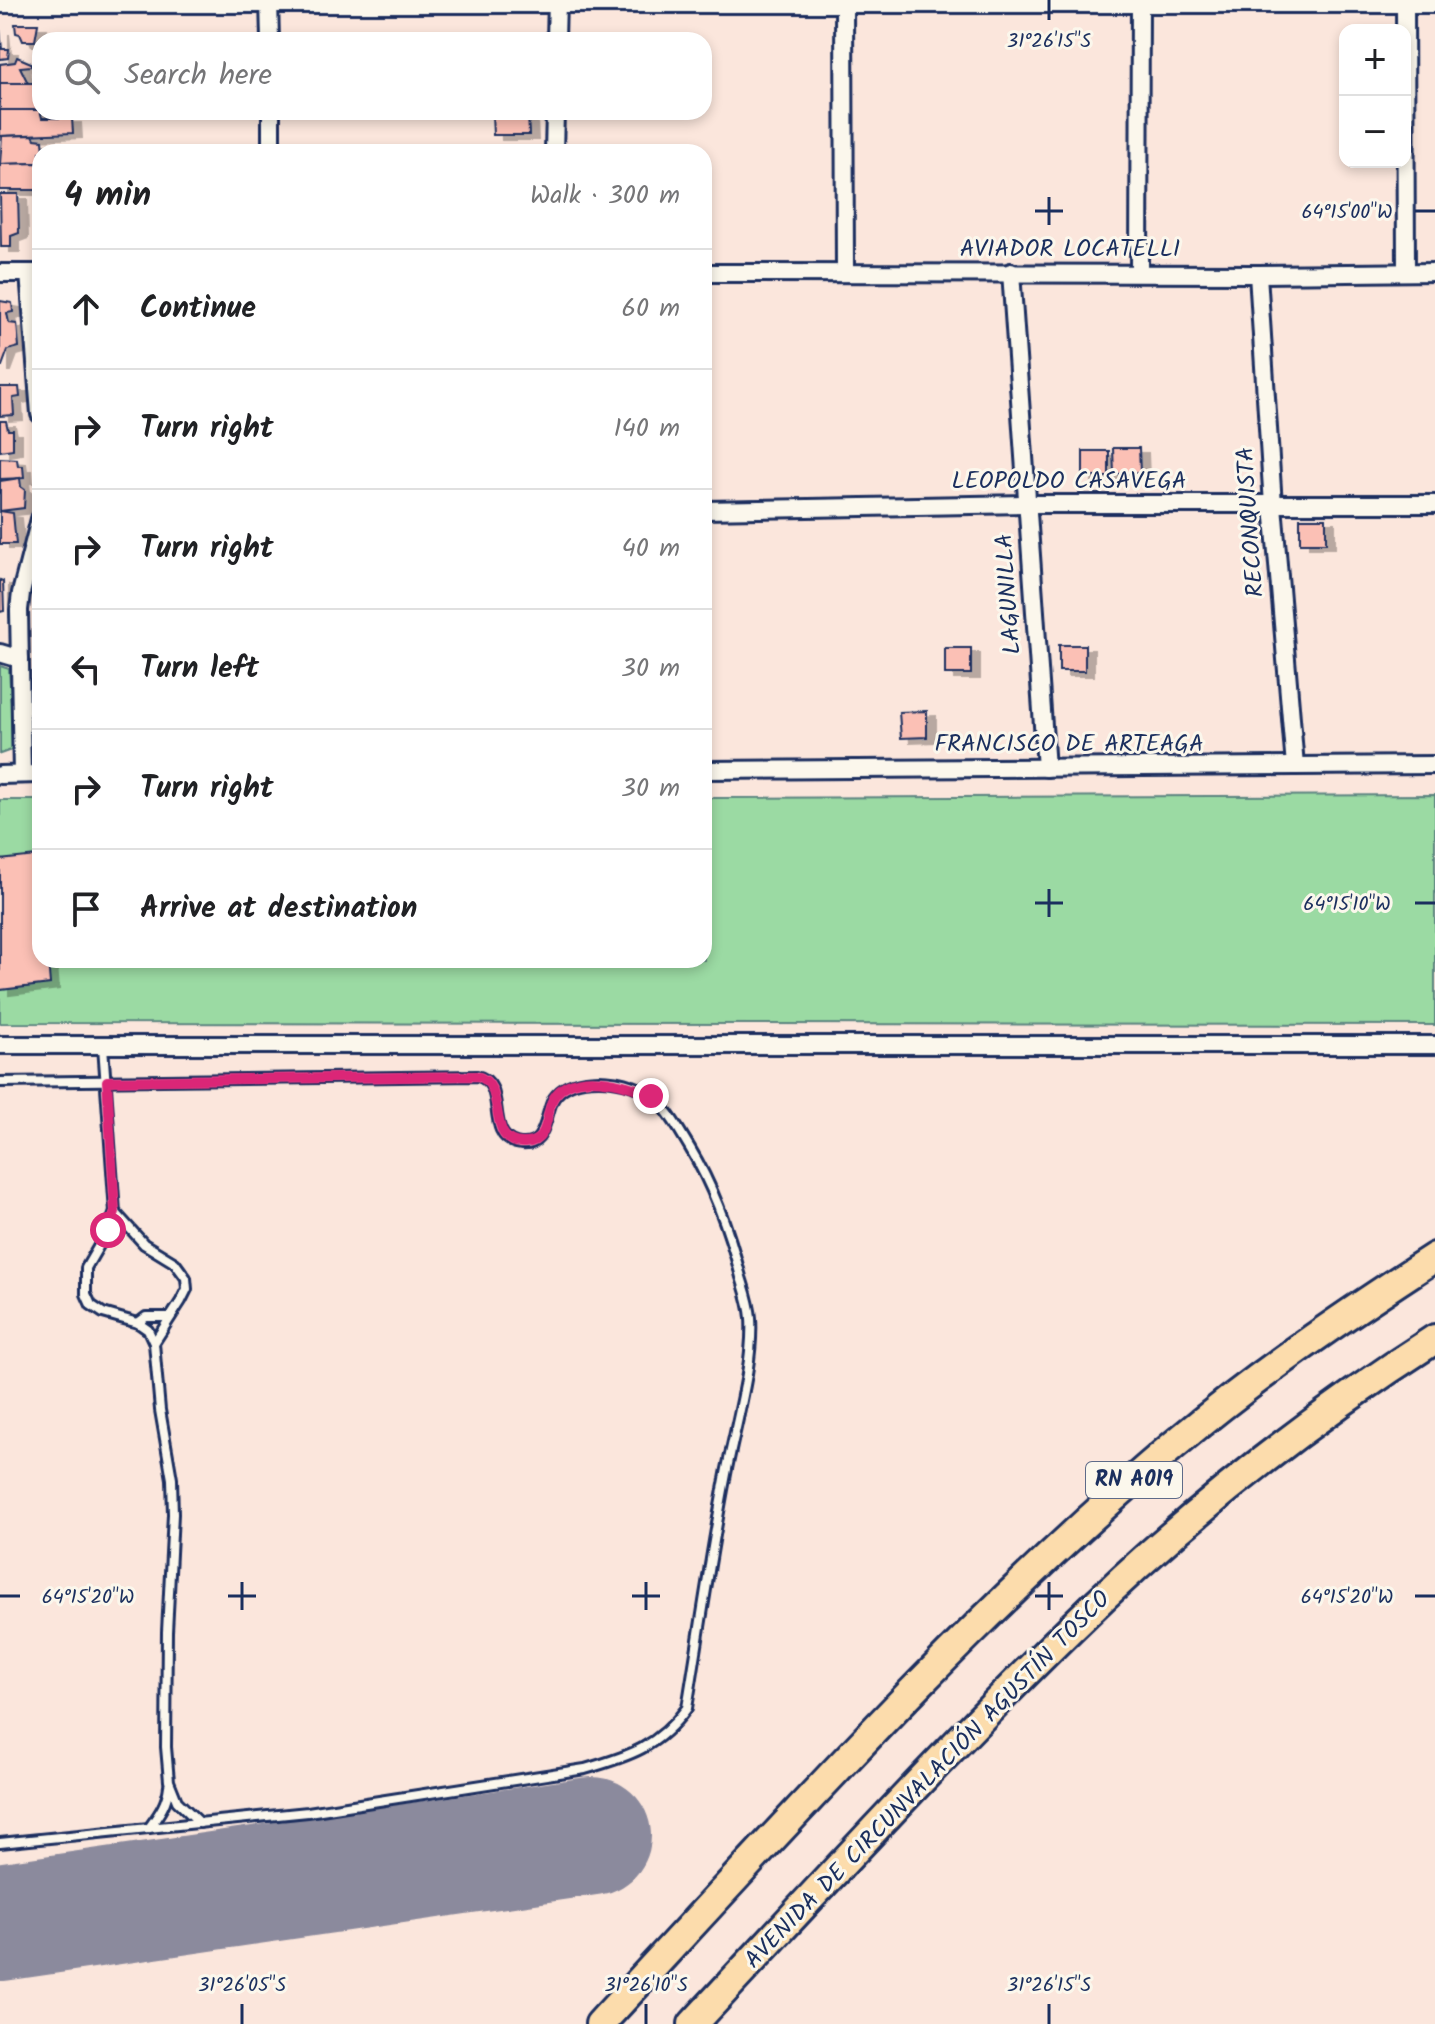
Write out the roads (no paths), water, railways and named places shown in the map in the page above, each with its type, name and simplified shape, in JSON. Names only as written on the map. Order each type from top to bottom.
[{"type":"highway","name":"RN A019","points":[[600,2024],[938,1665],[1084,1523],[1241,1391],[1353,1310],[1435,1257]]},
{"type":"highway","name":"AVENIDA DE CIRCUNVALACIÓN AGUSTÍN TOSCO","points":[[693,2024],[958,1742],[1082,1617],[1160,1547],[1271,1456],[1435,1339]]},
{"type":"street","points":[[269,2],[270,32]]},
{"type":"street","points":[[556,32],[557,2]]},
{"type":"street","points":[[844,2],[845,272]]},
{"type":"street","points":[[1139,272],[1140,2]]},
{"type":"street","points":[[1405,2],[1406,272]]},
{"type":"street","points":[[0,4],[1435,4]]},
{"type":"street","points":[[271,120],[271,144]]},
{"type":"street","points":[[554,144],[555,120]]},
{"type":"street","name":"LAGUNILLA","points":[[1011,272],[1046,768]]},
{"type":"street","name":"AVIADOR LOCATELLI","points":[[712,273],[1435,272]]},
{"type":"street","points":[[0,273],[32,273]]},
{"type":"street","name":"RECONQUISTA","points":[[1258,274],[1295,766]]},
{"type":"street","name":"LEOPOLDO CASAVEGA","points":[[712,510],[1026,504],[1435,504]]},
{"type":"street","points":[[22,774],[21,593],[32,550]]},
{"type":"street","points":[[0,653],[20,659]]},
{"type":"street","name":"FRANCISCO DE ARTEAGA","points":[[712,770],[1435,765]]},
{"type":"street","points":[[0,775],[32,774]]},
{"type":"street","points":[[0,1045],[1435,1045]]},
{"type":"lane","points":[[103,1045],[115,1212],[86,1268],[86,1294],[91,1305],[103,1313],[138,1323],[148,1330],[154,1343],[160,1410],[172,1479],[166,1646],[169,1781],[162,1811],[149,1828]]},
{"type":"lane","points":[[0,1082],[477,1076],[487,1078],[493,1086],[498,1121],[504,1135],[509,1140],[524,1144],[532,1142],[544,1131],[554,1099],[567,1087],[580,1081],[633,1086],[661,1105],[704,1171],[731,1237],[751,1316],[751,1348],[725,1479],[687,1708],[671,1729],[625,1758],[585,1769],[308,1812],[0,1843]]},
{"type":"lane","points":[[115,1212],[144,1244],[175,1263],[186,1278],[187,1289],[154,1343]]},
{"type":"lane","points":[[138,1323],[146,1317],[169,1317]]},
{"type":"lane","points":[[169,1781],[177,1801],[200,1823]]}]
